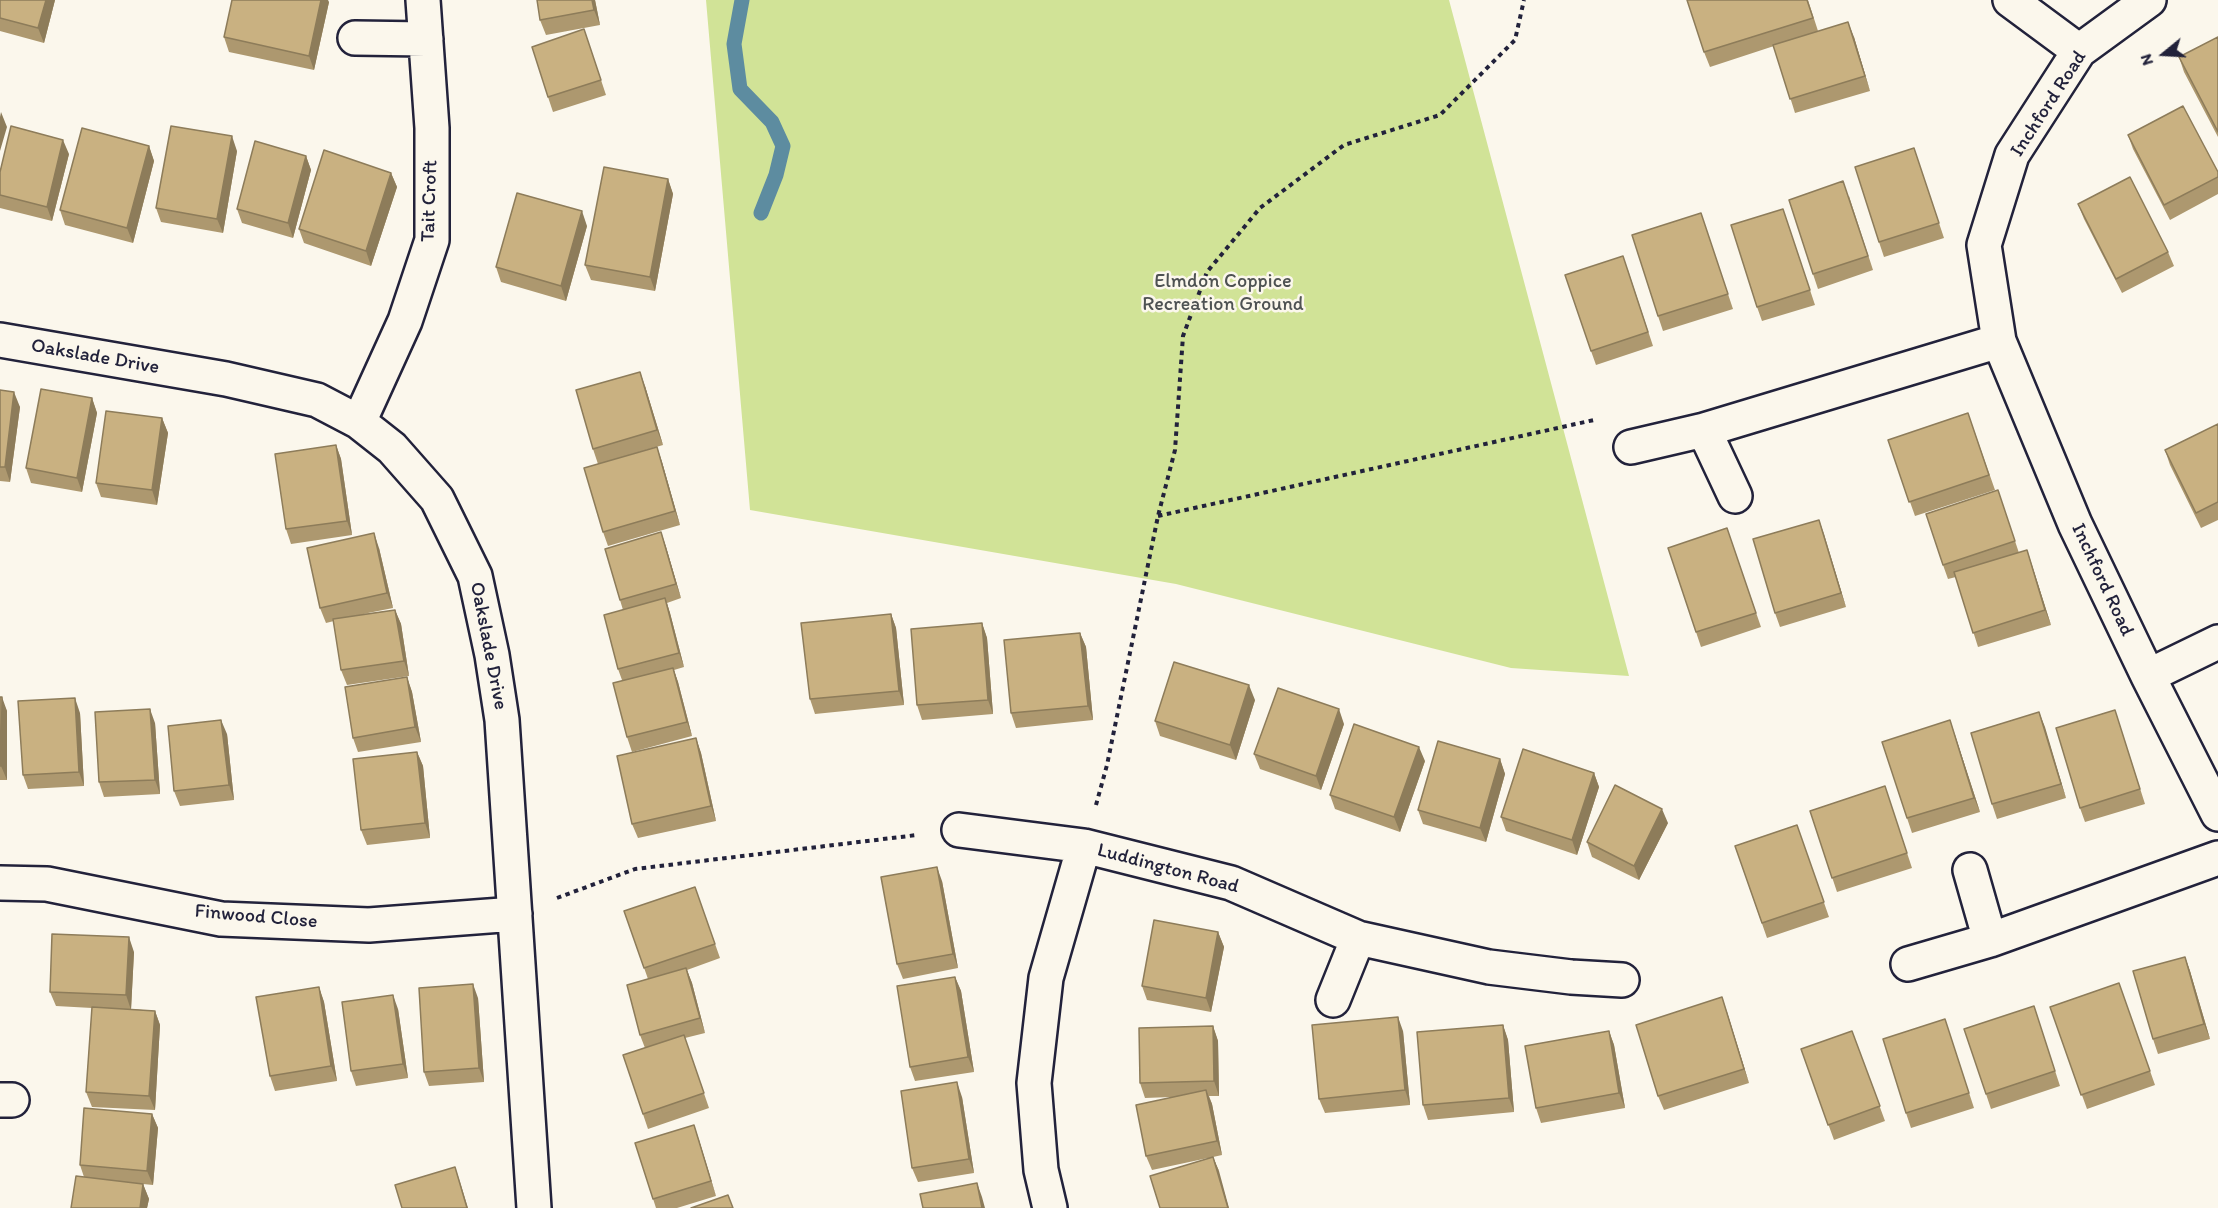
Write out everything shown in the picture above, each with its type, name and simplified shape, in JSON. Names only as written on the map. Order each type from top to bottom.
[{"type":"street","name":"Tait Croft","points":[[359,422],[405,321],[432,240],[432,128],[423,0]]},
{"type":"street","points":[[2010,0],[2079,51]]},
{"type":"street","name":"Inchford Road","points":[[2149,0],[2079,51],[2012,155],[1984,245],[1999,341],[2075,524],[2218,814]]},
{"type":"street","points":[[355,38],[426,39]]},
{"type":"street","name":"Oakslade Drive","points":[[0,340],[248,384],[316,400],[359,422],[392,448],[437,499],[475,576],[492,654],[502,720],[534,1208]]},
{"type":"street","points":[[1631,447],[1704,430],[1999,341]]},
{"type":"street","points":[[1704,430],[1735,496]]},
{"type":"street","points":[[2148,676],[2218,642]]},
{"type":"street","points":[[960,830],[1084,846]]},
{"type":"street","name":"Luddington Road","points":[[1050,1208],[1041,1170],[1034,1083],[1046,978],[1084,846],[1231,883],[1358,938],[1489,967],[1571,977],[1622,980]]},
{"type":"street","points":[[1908,964],[1990,940],[2218,858]]},
{"type":"street","points":[[1970,870],[1990,940]]},
{"type":"street","name":"Finwood Close","points":[[0,883],[47,884],[221,919],[369,925],[515,914]]},
{"type":"street","points":[[1333,1000],[1358,938]]},
{"type":"path","points":[[1084,846],[1107,765],[1158,516],[1175,450],[1183,336],[1206,272],[1260,208],[1344,146],[1440,115],[1515,40],[1524,0]]},
{"type":"path","points":[[1158,516],[1594,420],[1631,447]]},
{"type":"path","points":[[515,914],[635,869],[960,830]]},
{"type":"green space","name":"Elmdon Coppice Recreation Ground","points":[[706,0],[1449,0],[1629,676],[1511,668],[1176,584],[750,510]]},
{"type":"building","points":[[0,0],[46,0],[38,28],[0,18]]},
{"type":"building","points":[[232,0],[321,0],[309,56],[224,37]]},
{"type":"building","points":[[537,0],[592,0],[594,10],[540,20]]},
{"type":"building","points":[[1687,0],[1807,0],[1813,18],[1704,52]]},
{"type":"building","points":[[1848,22],[1865,76],[1790,99],[1773,45]]},
{"type":"building","points":[[584,29],[601,80],[548,97],[532,47]]},
{"type":"building","points":[[2218,37],[2218,132],[2179,57]]},
{"type":"building","points":[[2183,106],[2218,172],[2218,177],[2164,205],[2128,135]]},
{"type":"building","points":[[11,126],[63,140],[47,207],[0,195],[0,172]]},
{"type":"building","points":[[171,126],[232,136],[217,219],[156,208]]},
{"type":"building","points":[[82,128],[149,146],[127,228],[60,210]]},
{"type":"building","points":[[255,141],[306,156],[288,223],[237,209]]},
{"type":"building","points":[[1914,148],[1939,223],[1879,242],[1855,167]]},
{"type":"building","points":[[324,150],[391,173],[366,251],[299,229]]},
{"type":"building","points":[[604,167],[668,179],[650,277],[585,265]]},
{"type":"building","points":[[2130,177],[2168,252],[2116,279],[2078,204]]},
{"type":"building","points":[[1843,181],[1868,256],[1813,274],[1789,200]]},
{"type":"building","points":[[517,193],[582,211],[561,286],[496,267]]},
{"type":"building","points":[[1783,209],[1810,290],[1757,307],[1731,225]]},
{"type":"building","points":[[1701,213],[1728,294],[1658,316],[1632,235]]},
{"type":"building","points":[[1623,256],[1648,332],[1591,351],[1565,275]]},
{"type":"building","points":[[640,372],[657,430],[593,449],[576,390]]},
{"type":"building","points":[[41,389],[92,398],[77,478],[26,468]]},
{"type":"building","points":[[0,390],[14,392],[5,467],[0,467]]},
{"type":"building","points":[[106,411],[162,418],[152,490],[96,483]]},
{"type":"building","points":[[1968,413],[1989,475],[1909,502],[1888,440]]},
{"type":"building","points":[[2218,424],[2218,502],[2196,513],[2165,450]]},
{"type":"building","points":[[336,445],[347,521],[286,529],[275,454]]},
{"type":"building","points":[[657,447],[675,511],[603,532],[584,468]]},
{"type":"building","points":[[1998,490],[2015,541],[1943,565],[1926,514]]},
{"type":"building","points":[[1819,520],[1841,593],[1775,613],[1753,539]]},
{"type":"building","points":[[1727,528],[1756,613],[1696,632],[1668,548]]},
{"type":"building","points":[[661,532],[676,584],[620,600],[605,549]]},
{"type":"building","points":[[374,533],[387,593],[320,608],[307,548]]},
{"type":"building","points":[[2027,550],[2045,610],[1973,633],[1954,572]]},
{"type":"building","points":[[665,598],[679,653],[618,669],[604,615]]},
{"type":"building","points":[[395,610],[404,661],[341,670],[333,619]]},
{"type":"building","points":[[891,614],[899,691],[810,699],[801,623]]},
{"type":"building","points":[[982,623],[988,700],[917,705],[911,629]]},
{"type":"building","points":[[1080,633],[1088,706],[1011,713],[1004,640]]},
{"type":"building","points":[[1174,662],[1249,685],[1230,745],[1155,721]]},
{"type":"building","points":[[673,668],[687,722],[627,737],[613,683]]},
{"type":"building","points":[[407,677],[415,727],[353,738],[345,687]]},
{"type":"building","points":[[1278,688],[1339,709],[1316,776],[1254,754]]},
{"type":"building","points":[[0,697],[2,697],[1,766],[0,766]]},
{"type":"building","points":[[75,698],[79,772],[23,775],[18,701]]},
{"type":"building","points":[[150,709],[155,780],[99,782],[95,712]]},
{"type":"building","points":[[2115,710],[2140,789],[2080,808],[2056,728]]},
{"type":"building","points":[[2039,712],[2061,784],[1992,804],[1971,733]]},
{"type":"building","points":[[221,720],[229,785],[174,791],[168,726]]},
{"type":"building","points":[[1950,720],[1974,798],[1907,818],[1882,742]]},
{"type":"building","points":[[1354,724],[1419,747],[1394,817],[1330,795]]},
{"type":"building","points":[[696,738],[711,806],[632,824],[617,756]]},
{"type":"building","points":[[1438,741],[1500,759],[1480,828],[1418,810]]},
{"type":"building","points":[[1523,749],[1594,773],[1572,840],[1501,817]]},
{"type":"building","points":[[417,752],[425,823],[361,830],[353,759]]},
{"type":"building","points":[[1615,785],[1662,809],[1634,866],[1587,842]]},
{"type":"building","points":[[1885,786],[1907,853],[1832,878],[1810,811]]},
{"type":"building","points":[[1797,825],[1824,902],[1762,923],[1735,846]]},
{"type":"building","points":[[937,867],[953,954],[897,964],[881,877]]},
{"type":"building","points":[[695,887],[715,944],[644,968],[624,911]]},
{"type":"building","points":[[1154,920],[1218,932],[1206,998],[1142,986]]},
{"type":"building","points":[[52,934],[129,937],[126,995],[50,992]]},
{"type":"building","points":[[2185,957],[2204,1024],[2153,1039],[2133,971]]},
{"type":"building","points":[[686,968],[700,1018],[640,1035],[627,985]]},
{"type":"building","points":[[955,977],[968,1057],[910,1067],[897,986]]},
{"type":"building","points":[[2119,983],[2150,1071],[2081,1095],[2050,1007]]},
{"type":"building","points":[[473,984],[479,1068],[424,1072],[419,988]]},
{"type":"building","points":[[319,987],[331,1066],[270,1076],[256,997]]},
{"type":"building","points":[[393,995],[403,1064],[351,1071],[342,1002]]},
{"type":"building","points":[[1722,997],[1744,1069],[1658,1096],[1636,1025]]},
{"type":"building","points":[[2034,1006],[2055,1071],[1986,1094],[1964,1029]]},
{"type":"building","points":[[92,1007],[155,1011],[149,1096],[86,1092]]},
{"type":"building","points":[[1398,1017],[1405,1090],[1319,1099],[1312,1025]]},
{"type":"building","points":[[1945,1019],[1969,1093],[1906,1113],[1883,1039]]},
{"type":"building","points":[[1503,1025],[1509,1098],[1423,1105],[1417,1032]]},
{"type":"building","points":[[1213,1026],[1214,1081],[1140,1083],[1139,1028]]},
{"type":"building","points":[[1609,1031],[1619,1093],[1536,1108],[1525,1046]]},
{"type":"building","points":[[1852,1031],[1880,1106],[1828,1125],[1801,1049]]},
{"type":"building","points":[[684,1035],[704,1093],[643,1114],[623,1055]]},
{"type":"building","points":[[957,1082],[969,1159],[912,1168],[901,1091]]},
{"type":"building","points":[[1206,1090],[1217,1141],[1146,1156],[1136,1105]]},
{"type":"building","points":[[84,1108],[152,1114],[147,1171],[80,1165]]},
{"type":"building","points":[[694,1125],[711,1181],[653,1199],[635,1143]]},
{"type":"building","points":[[1213,1157],[1228,1208],[1160,1208],[1150,1176]]},
{"type":"building","points":[[455,1167],[467,1208],[402,1208],[395,1185]]},
{"type":"building","points":[[76,1176],[143,1184],[140,1208],[71,1208]]},
{"type":"building","points":[[977,1183],[982,1208],[923,1208],[920,1194]]},
{"type":"building","points":[[728,1195],[733,1208],[691,1208]]},
{"type":"waterway","points":[[742,0],[734,44],[740,89],[772,122],[783,146],[776,175],[761,213]]}]
